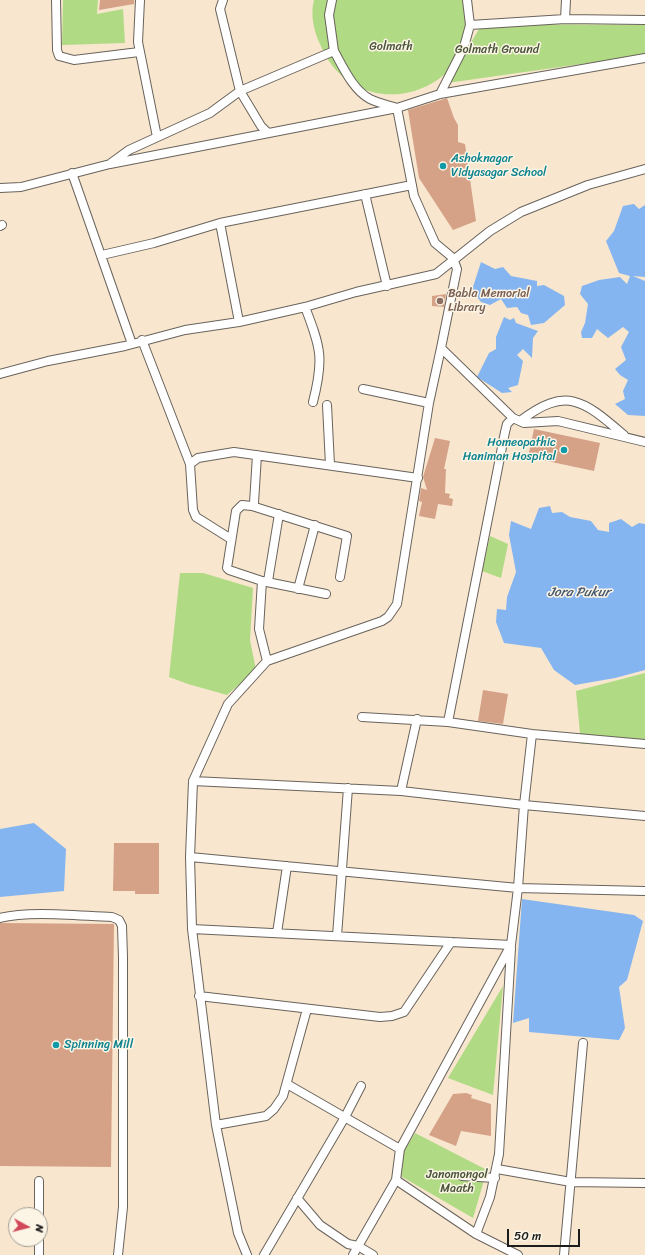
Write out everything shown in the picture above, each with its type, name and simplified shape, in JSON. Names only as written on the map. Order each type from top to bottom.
[{"type":"street","points":[[56,0],[57,50],[59,56],[74,60],[139,52]]},
{"type":"street","points":[[140,0],[139,52],[157,137]]},
{"type":"street","points":[[223,0],[220,9],[240,91],[261,126],[268,133]]},
{"type":"street","points":[[332,0],[329,15],[334,51],[346,72],[360,91],[368,98],[397,108]]},
{"type":"street","points":[[440,94],[464,47],[470,25],[467,0]]},
{"type":"street","points":[[565,19],[566,0]]},
{"type":"street","points":[[470,25],[565,19],[645,20]]},
{"type":"street","points":[[110,164],[129,150],[210,113],[240,91],[334,51]]},
{"type":"street","points":[[0,188],[21,186],[110,164],[397,108],[440,94],[645,58]]},
{"type":"street","points":[[247,1255],[238,1233],[216,1125],[199,996],[192,929],[190,857],[193,781],[228,704],[267,661],[382,621],[388,617],[397,604],[401,587],[429,403],[457,277],[453,258],[435,243],[414,196],[397,108]]},
{"type":"street","points":[[0,374],[48,361],[132,344],[142,340],[184,330],[239,322],[305,307],[436,274],[453,258],[490,231],[521,212],[571,191],[645,169]]},
{"type":"street","points":[[72,173],[132,344]]},
{"type":"street","points":[[102,255],[154,243],[220,223],[412,185]]},
{"type":"street","points":[[365,194],[387,286]]},
{"type":"street","points":[[220,223],[239,322]]},
{"type":"street","points":[[305,307],[317,338],[320,356],[320,375],[313,402]]},
{"type":"street","points":[[142,340],[190,464],[193,510],[196,517],[231,539]]},
{"type":"street","points":[[440,348],[516,420],[529,424],[552,420],[645,442]]},
{"type":"street","points":[[363,389],[429,403]]},
{"type":"street","points":[[448,722],[507,424],[551,402],[572,400],[599,414],[626,437]]},
{"type":"street","points":[[327,406],[330,465]]},
{"type":"street","points":[[190,464],[198,458],[220,453],[234,452],[257,454],[418,478]]},
{"type":"street","points":[[252,506],[257,454]]},
{"type":"street","points":[[326,594],[265,581],[229,570],[227,568],[231,539],[238,507],[252,506],[347,536],[340,577]]},
{"type":"street","points":[[267,661],[259,629],[265,581],[279,514]]},
{"type":"street","points":[[298,589],[315,525]]},
{"type":"street","points":[[362,717],[448,722],[532,734],[645,744]]},
{"type":"street","points":[[401,791],[417,720]]},
{"type":"street","points":[[476,1234],[490,1197],[497,1169],[507,1043],[511,945],[518,888],[524,805],[532,734]]},
{"type":"street","points":[[193,781],[401,791],[524,805],[645,816]]},
{"type":"street","points":[[337,936],[348,788]]},
{"type":"street","points":[[190,857],[518,888],[645,891]]},
{"type":"street","points":[[277,933],[287,866]]},
{"type":"street","points":[[0,918],[8,916],[52,915],[112,917],[119,920],[122,926],[123,1207],[118,1255]]},
{"type":"street","points":[[192,929],[511,945]]},
{"type":"street","points":[[199,996],[380,1017],[392,1016],[404,1012],[451,942]]},
{"type":"street","points":[[353,1255],[396,1180],[400,1149],[511,945]]},
{"type":"street","points":[[216,1125],[266,1116],[274,1109],[283,1096],[287,1084],[307,1009]]},
{"type":"street","points":[[564,1255],[583,1043]]},
{"type":"street","points":[[287,1084],[400,1149]]},
{"type":"street","points":[[264,1255],[345,1117],[361,1086]]},
{"type":"street","points":[[497,1169],[571,1182],[645,1183]]},
{"type":"street","points":[[462,1176],[495,1178]]},
{"type":"street","points":[[396,1180],[476,1234],[518,1255]]},
{"type":"street","points":[[39,1181],[39,1207]]},
{"type":"street","points":[[297,1198],[320,1225],[348,1244],[358,1246],[373,1255]]},
{"type":"green space","points":[[63,0],[98,0],[97,14],[123,9],[125,43],[62,45]]},
{"type":"green space","name":"Golmath","points":[[314,0],[472,0],[470,34],[457,60],[438,80],[413,91],[386,94],[360,88],[337,71],[320,44],[316,34],[312,11]]},
{"type":"green space","name":"Golmath Ground","points":[[482,24],[645,25],[645,55],[447,83]]},
{"type":"green space","points":[[490,536],[508,544],[501,578],[482,571]]},
{"type":"green space","points":[[180,573],[203,573],[253,588],[250,640],[256,670],[227,695],[169,677]]},
{"type":"green space","points":[[645,673],[645,745],[581,744],[576,691]]},
{"type":"green space","points":[[503,986],[493,1095],[448,1078]]},
{"type":"green space","name":"Janomongol Maath","points":[[415,1133],[487,1170],[473,1218],[392,1171]]},
{"type":"water","points":[[634,204],[639,209],[645,205],[645,277],[633,276],[645,281],[645,416],[628,415],[615,404],[625,399],[623,391],[628,380],[620,375],[615,369],[626,360],[621,347],[629,332],[623,327],[608,338],[597,329],[592,338],[582,338],[581,332],[585,323],[588,304],[580,294],[582,286],[599,280],[620,277],[627,284],[630,276],[619,273],[606,241],[614,231],[623,206]]},
{"type":"water","points":[[481,262],[495,269],[503,267],[511,276],[537,281],[537,286],[544,285],[564,296],[565,305],[544,323],[531,325],[528,315],[521,313],[517,307],[507,308],[501,299],[490,305],[481,302],[472,290]]},
{"type":"water","points":[[504,317],[510,320],[514,318],[516,323],[538,331],[533,338],[532,358],[523,349],[517,355],[523,361],[518,385],[508,388],[512,392],[502,393],[477,377],[489,353],[496,349],[496,337]]},
{"type":"water","name":"Jora Pukur","points":[[550,506],[552,513],[562,512],[570,517],[591,521],[598,530],[609,532],[609,523],[621,519],[632,527],[639,523],[645,524],[645,670],[615,678],[575,685],[554,670],[541,648],[504,643],[496,622],[497,609],[506,610],[507,597],[516,572],[509,535],[511,521],[531,529],[539,508]]},
{"type":"water","points":[[34,823],[66,849],[64,891],[0,897],[0,829]]},
{"type":"water","points":[[522,899],[634,915],[643,921],[627,980],[619,987],[625,1028],[619,1040],[529,1032],[529,1018],[513,1023]]},
{"type":"building","points":[[100,0],[134,0],[134,4],[99,10]]},
{"type":"building","name":"Ashoknagar Vidyasagar School","points":[[447,98],[458,125],[458,142],[465,144],[476,221],[453,230],[419,178],[408,110]]},
{"type":"building","name":"Babla Memorial Library","points":[[446,294],[444,307],[432,306],[432,296]]},
{"type":"building","name":"Homeopathic Haniman Hospital","points":[[534,429],[600,443],[594,471],[528,457]]},
{"type":"building","points":[[435,438],[450,441],[444,469],[446,469],[445,493],[450,494],[449,498],[453,499],[452,506],[438,504],[435,519],[419,516],[422,502],[419,501],[421,488],[427,490],[423,477]]},
{"type":"building","points":[[483,690],[508,694],[503,724],[478,721]]},
{"type":"building","points":[[114,843],[159,843],[159,894],[135,894],[135,891],[113,891]]},
{"type":"building","name":"Spinning Mill","points":[[0,923],[114,924],[111,1167],[0,1166]]},
{"type":"building","points":[[466,1093],[472,1095],[471,1098],[491,1104],[491,1136],[461,1131],[456,1146],[429,1135],[453,1094]]},
{"type":"place","name":"Ashoknagar Vidyasagar School","points":[[443,166]]},
{"type":"place","name":"Babla Memorial Library","points":[[440,301]]},
{"type":"place","name":"Homeopathic Haniman Hospital","points":[[564,450]]},
{"type":"place","name":"Spinning Mill","points":[[56,1045]]}]
